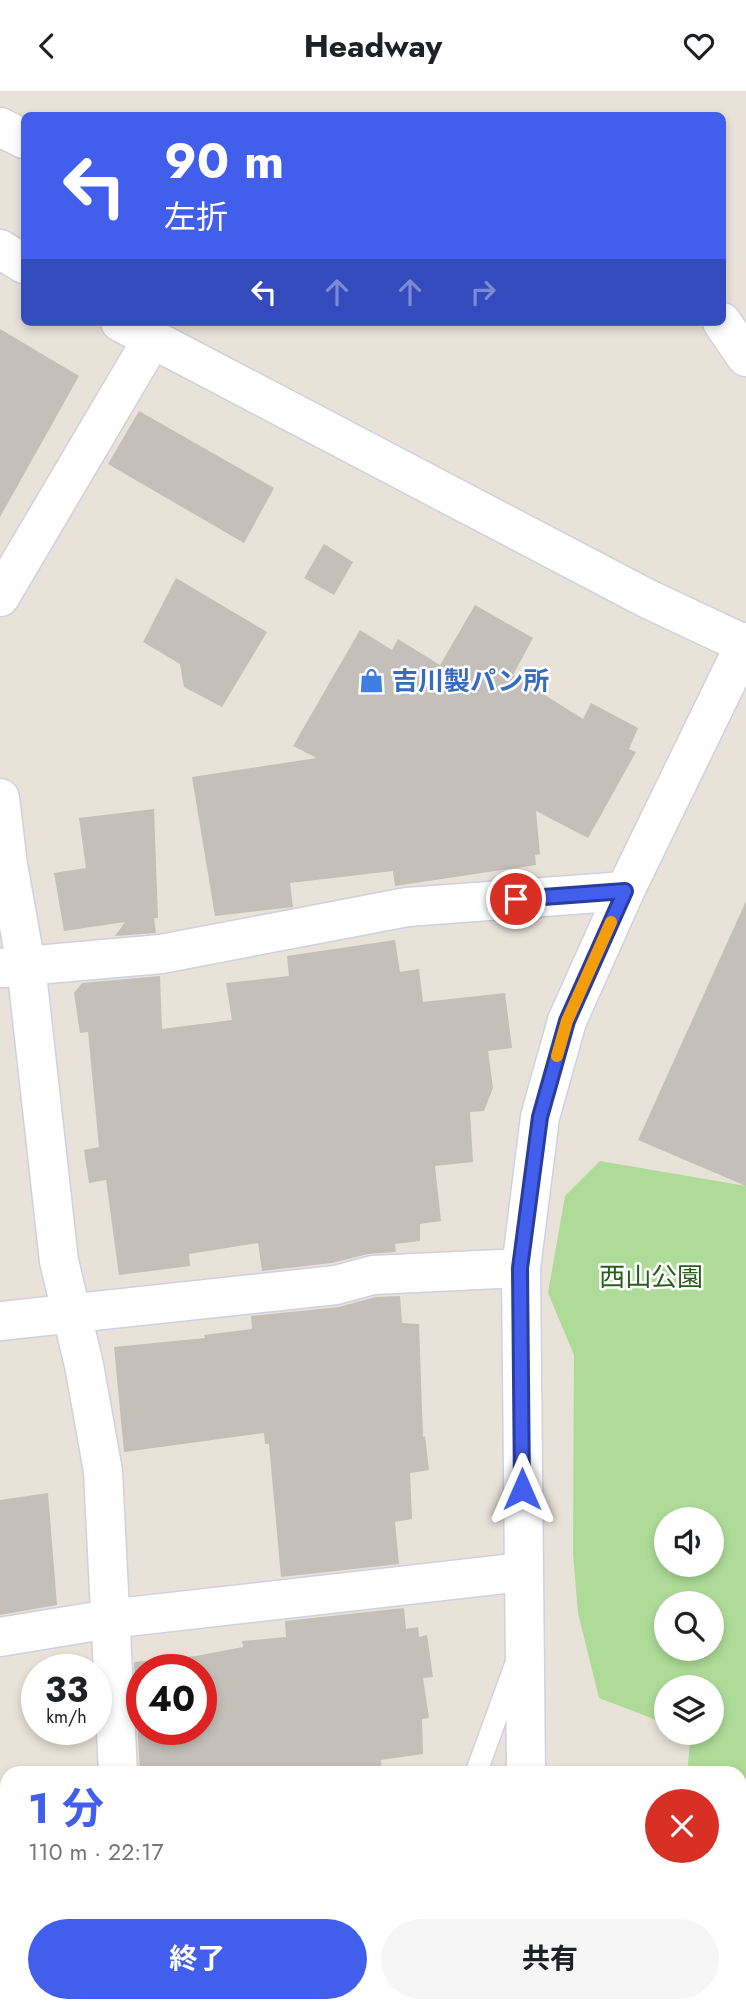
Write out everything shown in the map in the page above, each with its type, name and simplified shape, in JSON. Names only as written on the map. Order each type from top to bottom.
[{"type":"street","points":[[0,127],[21,138]]},
{"type":"street","points":[[0,249],[21,262]]},
{"type":"street","points":[[725,326],[746,356]]},
{"type":"street","points":[[0,597],[135,331],[633,591],[746,644],[625,891],[564,1033],[540,1117],[520,1268],[526,1766]]},
{"type":"street","points":[[0,798],[8,865],[13,966],[58,1261],[71,1311],[103,1471],[118,1766]]},
{"type":"street","points":[[13,966],[161,954],[407,907],[625,891]]},
{"type":"street","points":[[0,1321],[71,1311],[336,1285],[373,1275],[520,1268]]},
{"type":"street","points":[[0,1637],[109,1619],[523,1572]]},
{"type":"lane","points":[[479,1766],[525,1641]]},
{"type":"green space","name":"西山公園","points":[[600,1161],[746,1186],[746,1766],[688,1766],[690,1745],[724,1745],[724,1675],[654,1675],[654,1719],[599,1698],[578,1613],[573,1554],[574,1355],[548,1293],[565,1196]]},
{"type":"building","points":[[0,329],[79,376],[0,517]]},
{"type":"building","points":[[139,411],[274,488],[244,543],[108,464]]},
{"type":"building","points":[[324,544],[353,562],[334,595],[304,578]]},
{"type":"building","points":[[176,578],[267,632],[222,707],[184,687],[180,664],[143,642]]},
{"type":"building","points":[[475,605],[533,638],[513,675],[583,719],[591,703],[638,728],[629,749],[636,752],[588,838],[536,811],[540,854],[535,855],[536,865],[395,886],[393,871],[290,883],[293,907],[215,916],[192,777],[317,758],[293,746],[360,630],[392,650],[398,639],[440,665]]},
{"type":"building","points":[[154,809],[158,918],[154,918],[156,933],[115,936],[125,922],[64,931],[54,873],[86,868],[79,818]]},
{"type":"building","points":[[746,901],[746,1186],[638,1140]]},
{"type":"building","points":[[395,940],[400,972],[419,969],[423,1002],[505,993],[512,1048],[488,1051],[493,1088],[484,1111],[470,1112],[473,1162],[435,1166],[441,1221],[420,1224],[420,1241],[395,1244],[396,1252],[368,1254],[332,1263],[262,1271],[258,1243],[189,1254],[190,1266],[119,1275],[106,1180],[89,1183],[84,1150],[99,1147],[88,1032],[80,1033],[74,993],[82,983],[160,976],[162,1029],[232,1020],[226,983],[289,976],[287,956]]},
{"type":"building","points":[[400,1296],[402,1323],[419,1324],[423,1437],[425,1436],[429,1470],[410,1473],[412,1519],[395,1522],[399,1564],[281,1577],[269,1444],[265,1444],[264,1433],[124,1452],[114,1347],[205,1338],[204,1335],[252,1329],[251,1316],[339,1307],[376,1297]]},
{"type":"building","points":[[48,1493],[57,1605],[0,1615],[0,1500]]},
{"type":"building","points":[[404,1608],[406,1629],[418,1627],[419,1637],[427,1635],[433,1677],[423,1678],[429,1718],[422,1719],[423,1754],[381,1760],[381,1766],[140,1766],[138,1745],[217,1745],[217,1654],[206,1654],[243,1647],[242,1641],[286,1637],[285,1621]]},
{"type":"slow traffic","points":[[557,1056],[567,1021],[611,922]]},
{"type":"place","name":"吉川製パン所","points":[[372,681]]},
{"type":"route","points":[[516,899],[625,891],[567,1021],[540,1117],[520,1268],[522,1489]]}]
